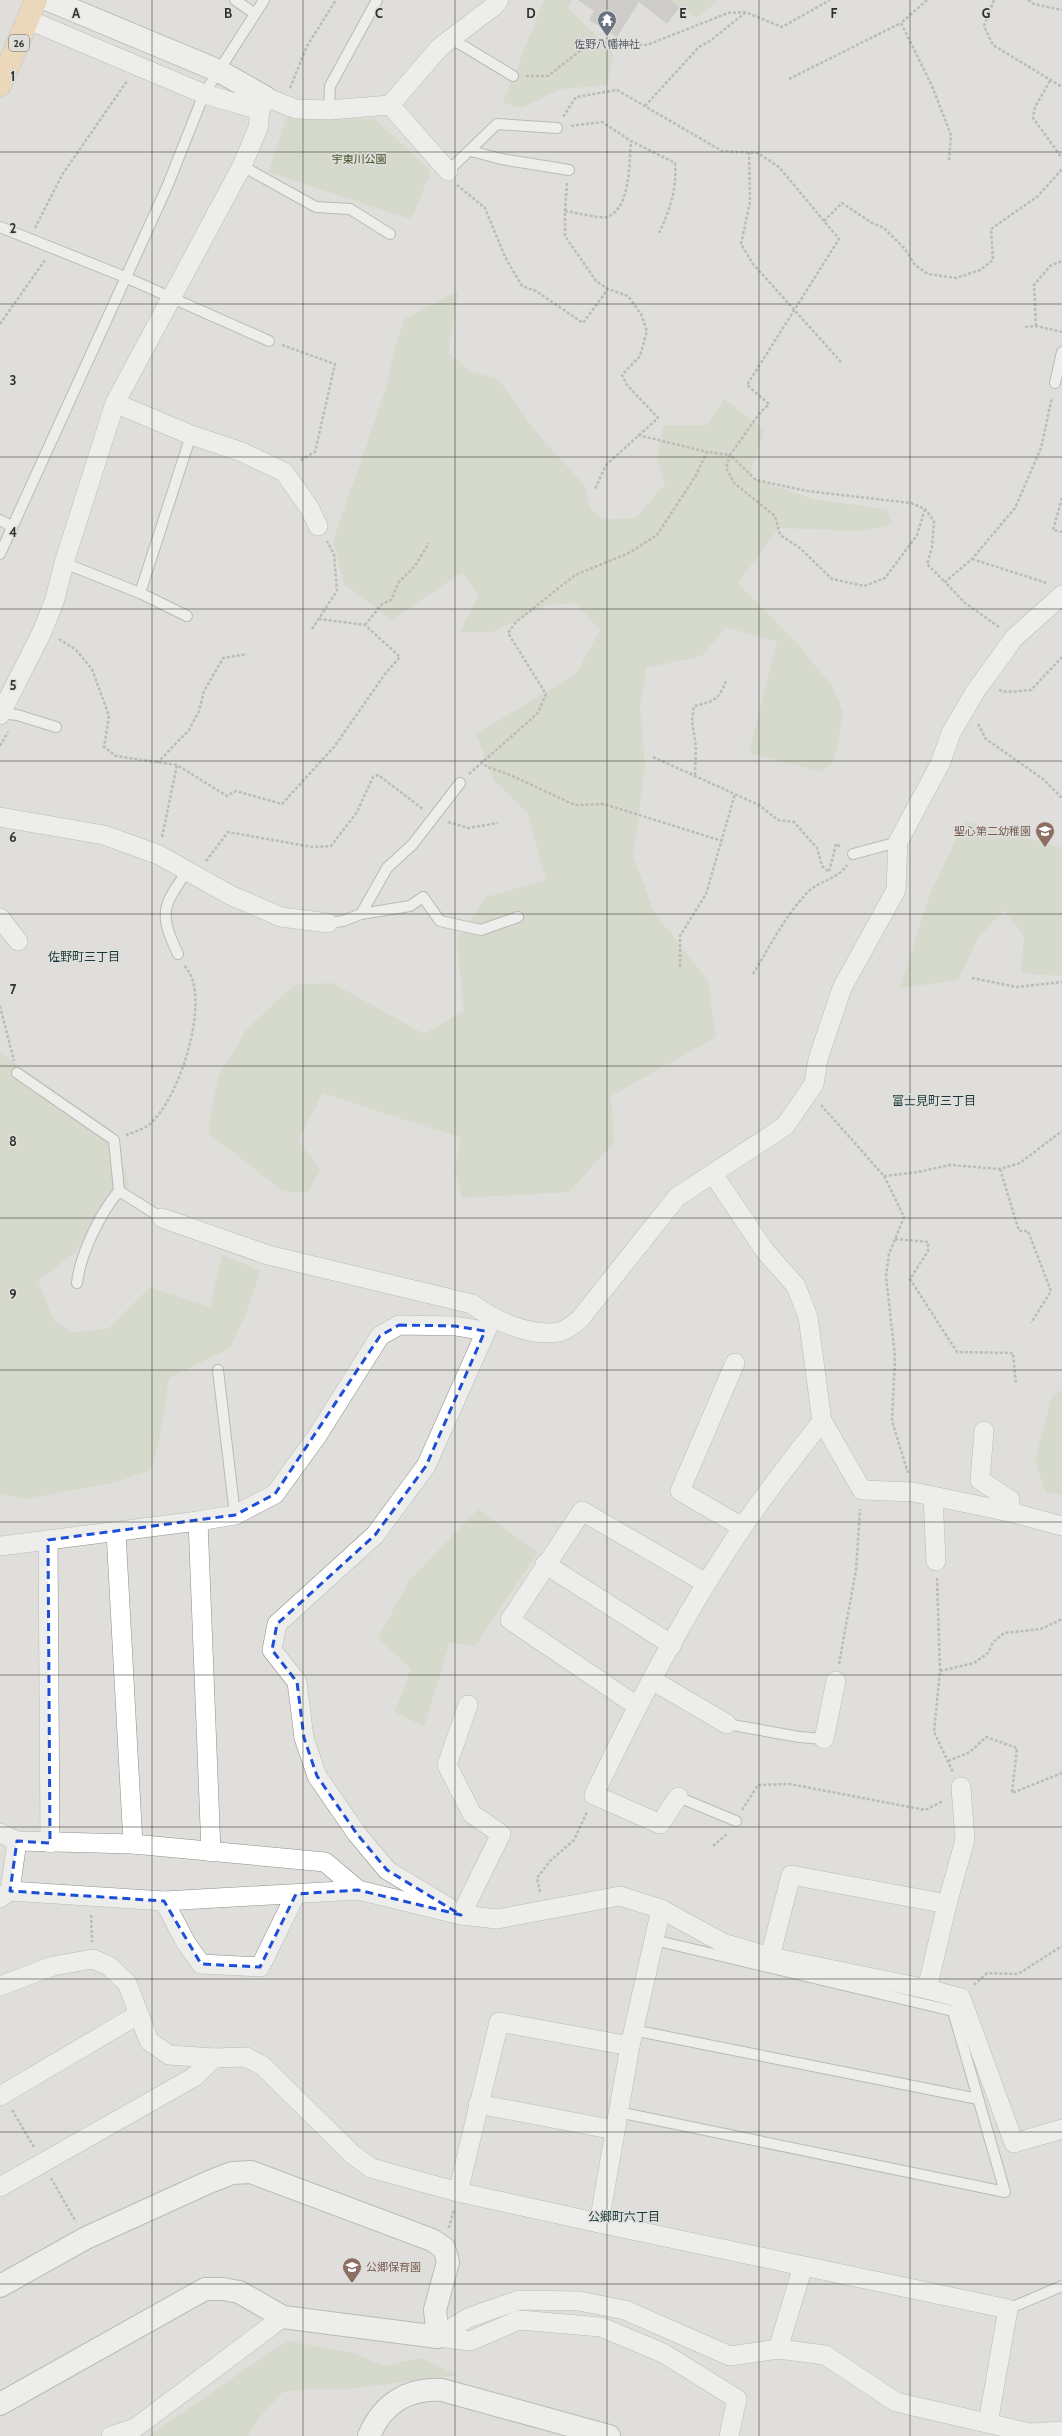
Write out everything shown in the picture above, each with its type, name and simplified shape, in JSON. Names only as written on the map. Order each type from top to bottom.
[{"type":"main road","name":"26","points":[[0,85],[29,20],[36,0]]},
{"type":"street","points":[[49,0],[219,71],[269,104]]},
{"type":"street","points":[[29,20],[204,94],[296,109],[329,110],[390,105],[440,47],[493,8],[499,0]]},
{"type":"street","points":[[1,714],[42,632],[55,599],[64,563],[115,403],[242,166],[269,104]]},
{"type":"street","points":[[390,105],[448,172]]},
{"type":"street","points":[[115,403],[191,435],[242,452],[284,472],[310,508],[318,526]]},
{"type":"street","points":[[0,1546],[116,1532],[235,1515],[275,1494],[317,1436],[380,1336],[399,1325],[488,1325],[534,1331],[560,1332],[580,1319],[677,1197],[785,1126],[814,1084],[818,1059],[842,988],[896,890],[898,842],[940,764],[952,733],[978,688],[1014,638],[1058,590]]},
{"type":"street","points":[[0,818],[104,835],[158,854],[230,895],[281,916],[328,923]]},
{"type":"street","points":[[0,918],[18,941]]},
{"type":"street","points":[[713,1174],[765,1251],[796,1286],[808,1317],[822,1421],[862,1490],[913,1492],[1010,1512],[1062,1526]]},
{"type":"street","points":[[162,1218],[268,1255],[472,1304],[488,1325]]},
{"type":"street","points":[[461,1916],[388,1870],[357,1834],[317,1776],[304,1738],[297,1682],[272,1650],[276,1624],[376,1535],[426,1466],[488,1325]]},
{"type":"street","points":[[735,1363],[680,1491],[742,1527]]},
{"type":"street","points":[[678,1797],[660,1824],[594,1795],[637,1706],[706,1583],[742,1527],[822,1421]]},
{"type":"street","points":[[984,1432],[980,1480],[1010,1500],[1010,1512]]},
{"type":"street","points":[[933,1496],[936,1561]]},
{"type":"street","points":[[637,1706],[510,1620],[545,1564],[582,1511],[706,1583]]},
{"type":"street","points":[[198,1521],[211,1852]]},
{"type":"street","points":[[116,1532],[133,1844]]},
{"type":"street","points":[[48,1540],[50,1842]]},
{"type":"street","points":[[545,1564],[672,1645]]},
{"type":"street","points":[[652,1680],[727,1724]]},
{"type":"street","points":[[824,1739],[836,1681]]},
{"type":"street","points":[[461,1916],[501,1834],[472,1814],[447,1765],[468,1705]]},
{"type":"street","points":[[927,1989],[947,1904],[965,1840],[955,1779]]},
{"type":"street","points":[[0,1833],[17,1841],[133,1844],[325,1862],[358,1890]]},
{"type":"street","points":[[17,1841],[5,1895],[164,1901],[358,1890],[461,1916],[497,1919],[620,1896],[661,1909],[723,1943],[770,1958],[927,1989],[961,1998],[1014,2143],[1062,2129]]},
{"type":"street","points":[[770,1958],[792,1875],[947,1904]]},
{"type":"street","points":[[164,1901],[186,1943],[201,1964],[260,1967],[296,1894]]},
{"type":"street","points":[[599,2223],[631,2038],[661,1909]]},
{"type":"street","points":[[0,1986],[53,1966],[93,1959],[109,1966],[127,1984],[149,2041],[169,2055],[214,2058],[246,2057],[263,2066],[352,2154],[371,2168],[458,2192],[1008,2309],[988,2423]]},
{"type":"street","points":[[0,2096],[138,2014]]},
{"type":"street","points":[[458,2192],[498,2022],[631,2038]]},
{"type":"street","points":[[0,2187],[194,2077],[214,2058]]},
{"type":"street","points":[[478,2104],[616,2121]]},
{"type":"street","points":[[0,2286],[86,2238],[232,2173],[251,2172],[432,2240],[444,2248],[448,2262],[435,2310],[438,2336]]},
{"type":"street","points":[[778,2349],[803,2266]]},
{"type":"street","points":[[0,2404],[205,2289],[223,2289],[239,2292],[283,2317],[470,2341],[519,2320],[601,2327],[663,2352],[738,2399],[729,2436]]},
{"type":"street","points":[[438,2336],[468,2318],[519,2300],[579,2301],[625,2310],[730,2356],[778,2349],[824,2355],[896,2402],[1030,2433],[1062,2431]]},
{"type":"street","points":[[111,2436],[135,2428],[283,2317]]},
{"type":"street","points":[[369,2436],[375,2422],[390,2405],[404,2396],[427,2389],[442,2390],[610,2436]]},
{"type":"lane","points":[[236,0],[255,14]]},
{"type":"lane","points":[[0,554],[11,526],[166,187],[204,94],[264,0]]},
{"type":"lane","points":[[329,110],[330,86],[377,0]]},
{"type":"lane","points":[[452,39],[513,76]]},
{"type":"lane","points":[[448,172],[497,124],[557,128]]},
{"type":"lane","points":[[471,151],[500,159],[569,170]]},
{"type":"lane","points":[[242,166],[316,208],[350,209],[390,234]]},
{"type":"lane","points":[[0,227],[125,277],[269,341]]},
{"type":"lane","points":[[1055,382],[1062,352]]},
{"type":"lane","points":[[140,593],[191,435]]},
{"type":"lane","points":[[0,520],[11,526]]},
{"type":"lane","points":[[64,563],[140,593],[187,616]]},
{"type":"lane","points":[[1,714],[18,715],[56,727]]},
{"type":"lane","points":[[362,914],[387,868],[413,844],[460,783]]},
{"type":"lane","points":[[853,854],[898,842]]},
{"type":"lane","points":[[178,954],[168,933],[164,912],[169,897],[192,872]]},
{"type":"lane","points":[[328,923],[343,921],[362,914],[410,906],[423,898],[440,921],[481,930],[518,917]]},
{"type":"lane","points":[[17,1073],[114,1140],[119,1191],[108,1203],[79,1267],[77,1283]]},
{"type":"lane","points":[[119,1191],[162,1218]]},
{"type":"lane","points":[[218,1370],[235,1515]]},
{"type":"lane","points":[[727,1724],[799,1737],[824,1739]]},
{"type":"lane","points":[[678,1797],[736,1821]]},
{"type":"lane","points":[[616,2121],[1005,2192],[953,2011],[654,1940]]},
{"type":"lane","points":[[631,2038],[978,2099]]},
{"type":"lane","points":[[1008,2309],[1062,2286]]},
{"type":"path","points":[[269,104],[336,0]]},
{"type":"path","points":[[513,76],[548,76],[591,42],[647,45],[728,13],[745,12],[782,27],[830,0]]},
{"type":"path","points":[[789,80],[901,23],[927,0]]},
{"type":"path","points":[[994,0],[984,26],[993,45],[1062,87]]},
{"type":"path","points":[[1028,0],[1034,4],[1062,10]]},
{"type":"path","points":[[645,106],[699,47],[745,12]]},
{"type":"path","points":[[901,23],[932,86],[951,135],[949,160]]},
{"type":"path","points":[[30,239],[62,175],[138,66]]},
{"type":"path","points":[[1050,81],[1035,106],[1033,118],[1062,158]]},
{"type":"path","points":[[557,128],[576,97],[617,90],[722,151],[758,153],[779,167],[839,239],[747,385],[769,404],[759,414],[730,455],[726,468],[734,483],[775,516],[780,535],[800,548],[832,579],[864,586],[885,578],[917,535],[925,509]]},
{"type":"path","points":[[557,128],[602,122],[631,141],[675,163],[676,178],[670,211],[659,233]]},
{"type":"path","points":[[565,211],[606,217],[615,212],[625,198],[631,141]]},
{"type":"path","points":[[749,152],[750,202],[741,244],[753,264],[841,362]]},
{"type":"path","points":[[824,221],[842,203],[872,223],[884,228],[905,249],[915,265],[928,274],[956,278],[980,270],[993,260],[991,229],[1038,196],[1062,169]]},
{"type":"path","points":[[569,170],[565,211],[565,236],[596,281],[608,289],[628,296],[641,314],[647,330],[640,356],[622,375],[627,385],[658,418],[637,435],[606,465],[595,488]]},
{"type":"path","points":[[471,195],[485,208],[505,257],[522,286],[536,291],[583,323],[608,289]]},
{"type":"path","points":[[0,324],[53,248]]},
{"type":"path","points":[[1036,326],[1034,285],[1050,266],[1062,261]]},
{"type":"path","points":[[1025,327],[1036,326],[1062,332]]},
{"type":"path","points":[[269,341],[335,364],[315,452],[284,472]]},
{"type":"path","points":[[945,582],[972,559],[1015,508],[1041,448],[1055,382]]},
{"type":"path","points":[[637,435],[707,452],[730,455],[756,480],[807,491],[911,503],[925,509],[934,521],[932,547],[927,564],[965,603],[1014,638]]},
{"type":"path","points":[[460,783],[481,762],[538,713],[546,694],[508,633],[575,575],[629,554],[657,535],[695,477],[707,452]]},
{"type":"path","points":[[1062,498],[1053,530],[1062,532]]},
{"type":"path","points":[[312,629],[337,591],[334,554],[318,526]]},
{"type":"path","points":[[365,625],[382,604],[391,600],[399,582],[415,566],[429,543]]},
{"type":"path","points":[[972,559],[1058,590]]},
{"type":"path","points":[[42,632],[57,637],[76,650],[92,669],[108,716],[104,747],[116,756],[156,764],[177,765],[227,796],[236,791],[282,804],[334,747],[385,674],[400,657],[365,625],[319,619]]},
{"type":"path","points":[[156,764],[189,730],[199,711],[204,691],[223,658],[247,654]]},
{"type":"path","points":[[1062,657],[1031,690],[1007,692],[978,688],[978,725],[986,739],[1043,779],[1062,798]]},
{"type":"path","points":[[694,775],[696,747],[692,721],[694,706],[711,702],[719,697],[727,680]]},
{"type":"path","points":[[653,757],[760,805],[778,820],[794,822],[817,848],[822,866],[829,872],[836,844],[853,854],[842,872],[811,890],[796,905],[753,974]]},
{"type":"path","points":[[481,762],[487,767],[508,774],[575,805],[604,804],[722,841]]},
{"type":"path","points":[[158,854],[177,765]]},
{"type":"path","points":[[192,872],[228,832],[312,847],[331,846],[357,812],[373,777],[378,775],[434,817],[468,828],[498,823]]},
{"type":"path","points":[[680,967],[680,936],[706,894],[735,794]]},
{"type":"path","points":[[114,1140],[150,1124],[166,1106],[178,1083],[188,1051],[194,999],[192,978],[178,954]]},
{"type":"path","points":[[972,978],[1017,987],[1062,982]]},
{"type":"path","points":[[0,1006],[17,1073]]},
{"type":"path","points":[[814,1084],[822,1109],[884,1176],[904,1217],[890,1254],[886,1276],[895,1357],[892,1421],[913,1492]]},
{"type":"path","points":[[884,1176],[950,1166],[1000,1169],[1020,1163],[1062,1131]]},
{"type":"path","points":[[1000,1169],[1020,1231],[1028,1231],[1051,1291],[1031,1323]]},
{"type":"path","points":[[895,1239],[928,1242],[928,1251],[910,1279],[957,1352],[1012,1352],[1016,1384]]},
{"type":"path","points":[[836,1681],[856,1570],[862,1490]]},
{"type":"path","points":[[936,1561],[940,1671],[934,1732],[955,1779]]},
{"type":"path","points":[[940,1671],[974,1663],[988,1653],[993,1642],[1004,1632],[1041,1629],[1062,1619]]},
{"type":"path","points":[[948,1761],[970,1752],[986,1737],[1017,1748],[1012,1793],[1062,1773]]},
{"type":"path","points":[[713,1846],[730,1831],[758,1785],[790,1784],[925,1810],[946,1800]]},
{"type":"path","points":[[545,1910],[536,1878],[550,1861],[574,1840],[594,1795]]},
{"type":"path","points":[[90,1898],[93,1959]]},
{"type":"path","points":[[961,1998],[986,1973],[1018,1974],[1062,1946]]},
{"type":"path","points":[[444,2248],[458,2192]]},
{"type":"highlighted area","points":[[399,1325],[455,1326],[485,1331],[426,1466],[375,1535],[277,1624],[272,1650],[297,1682],[304,1738],[317,1776],[357,1834],[387,1870],[461,1915],[358,1890],[296,1894],[260,1967],[201,1964],[164,1901],[10,1891],[17,1841],[50,1843],[48,1540],[235,1515],[275,1494],[380,1336]]},
{"type":"green space","points":[[544,0],[573,0],[568,8],[613,52],[607,85],[560,89],[522,108],[503,103]]},
{"type":"green space","points":[[672,0],[719,0],[696,18]]},
{"type":"green space","name":"宇東川公園","points":[[287,117],[375,119],[431,172],[411,219],[268,172]]},
{"type":"green space","points":[[458,291],[448,353],[470,371],[498,379],[536,432],[585,486],[589,507],[603,519],[636,518],[665,484],[657,457],[663,426],[707,425],[724,399],[765,430],[749,477],[816,500],[887,509],[892,524],[864,531],[779,528],[738,583],[801,648],[833,687],[843,713],[835,758],[822,772],[749,753],[777,642],[726,627],[702,656],[646,668],[640,707],[645,767],[633,856],[654,912],[708,981],[716,1037],[611,1096],[614,1143],[569,1192],[462,1198],[455,1170],[461,1138],[323,1093],[298,1140],[320,1170],[307,1193],[283,1191],[208,1133],[218,1077],[247,1029],[294,985],[332,983],[424,1034],[464,1011],[457,939],[486,897],[546,880],[528,814],[494,781],[476,734],[576,674],[600,630],[576,603],[548,605],[492,632],[460,632],[479,595],[462,572],[392,620],[344,584],[333,541],[387,386],[395,347],[405,319]]},
{"type":"green space","points":[[965,821],[1062,848],[1062,976],[1021,973],[1024,936],[1004,910],[978,938],[958,980],[900,988],[930,894]]},
{"type":"green space","points":[[0,1053],[114,1132],[129,1185],[72,1255],[38,1280],[54,1321],[74,1332],[108,1329],[150,1287],[210,1307],[222,1255],[261,1271],[244,1318],[230,1348],[169,1378],[158,1447],[151,1470],[113,1483],[24,1499],[0,1493]]},
{"type":"green space","points":[[1062,1390],[1062,1494],[1046,1493],[1035,1460],[1052,1396]]},
{"type":"green space","points":[[478,1509],[538,1553],[475,1646],[450,1642],[424,1727],[395,1712],[411,1669],[378,1638],[409,1581]]},
{"type":"green space","points":[[287,2341],[353,2353],[384,2366],[420,2358],[458,2375],[348,2389],[309,2389],[283,2392],[259,2418],[248,2436],[148,2436]]},
{"type":"building","points":[[578,0],[671,0],[680,7],[667,24],[639,2],[617,37],[589,20],[594,11]]},
{"type":"place","name":"佐野八幡神社","points":[[607,37]]},
{"type":"place","name":"聖心第二幼稚園","points":[[1045,848]]},
{"type":"place","name":"公郷保育園","points":[[352,2284]]},
{"type":"district","name":"佐野町三丁目","points":[[84,956]]},
{"type":"district","name":"富士見町三丁目","points":[[934,1100]]},
{"type":"district","name":"公郷町六丁目","points":[[624,2216]]}]
